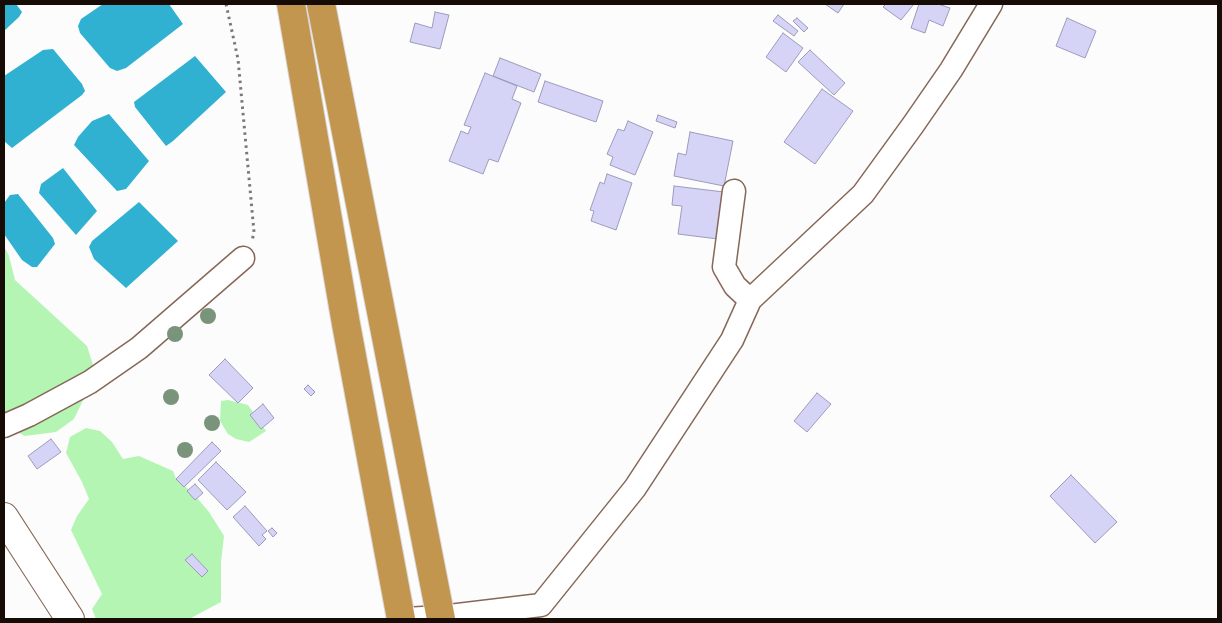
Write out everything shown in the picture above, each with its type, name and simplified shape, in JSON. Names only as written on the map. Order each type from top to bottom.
[{"type":"highway","points":[[291,4],[344,314],[403,619]]},
{"type":"highway","points":[[320,4],[441,618]]},
{"type":"street","points":[[403,619],[547,612],[635,488],[732,340],[750,300],[862,194],[919,117],[991,4]]},
{"type":"street","points":[[734,191],[724,267],[735,286],[750,300]]},
{"type":"street","points":[[4,426],[84,386],[139,348],[243,258]]},
{"type":"street","points":[[4,517],[70,619]]},
{"type":"path","points":[[226,4],[238,59],[254,232],[251,248],[243,258]]},
{"type":"green space","points":[[4,246],[9,256],[15,280],[87,346],[93,365],[87,392],[74,419],[56,432],[25,436],[4,425]]},
{"type":"green space","points":[[228,400],[248,405],[266,431],[249,442],[236,439],[228,434],[220,421],[221,401]]},
{"type":"green space","points":[[86,428],[100,431],[112,442],[123,459],[139,456],[173,471],[176,479],[192,492],[209,512],[224,536],[221,562],[221,602],[189,619],[96,619],[92,609],[102,594],[71,530],[77,516],[89,499],[66,453],[70,437]]},
{"type":"water","points":[[4,4],[16,4],[22,12],[4,31]]},
{"type":"water","points":[[103,4],[169,4],[183,24],[126,68],[117,71],[110,68],[80,33],[78,26],[81,19]]},
{"type":"water","points":[[53,49],[82,84],[85,91],[12,148],[4,141],[4,76],[43,50]]},
{"type":"water","points":[[195,56],[226,92],[166,146],[135,107],[134,102]]},
{"type":"water","points":[[109,114],[149,161],[126,189],[117,191],[74,145],[78,137],[92,121]]},
{"type":"water","points":[[63,168],[97,211],[76,235],[39,193],[41,184]]},
{"type":"water","points":[[18,194],[53,238],[55,244],[37,267],[32,267],[22,260],[4,234],[4,203],[10,195]]},
{"type":"water","points":[[139,202],[178,241],[126,288],[94,259],[89,247],[92,241]]},
{"type":"building","points":[[825,4],[844,4],[838,13]]},
{"type":"building","points":[[886,4],[914,4],[901,20],[883,7]]},
{"type":"building","points":[[919,4],[938,4],[950,8],[943,26],[929,20],[925,33],[911,28]]},
{"type":"building","points":[[435,12],[449,15],[440,49],[410,42],[415,23],[432,28]]},
{"type":"building","points":[[778,15],[798,31],[794,36],[773,21]]},
{"type":"building","points":[[797,18],[808,28],[804,32],[793,21]]},
{"type":"building","points":[[1067,18],[1096,31],[1085,58],[1056,46]]},
{"type":"building","points":[[783,33],[803,48],[786,72],[766,57]]},
{"type":"building","points":[[810,50],[845,83],[834,95],[798,62]]},
{"type":"building","points":[[500,58],[541,74],[534,92],[493,76]]},
{"type":"building","points":[[485,73],[517,86],[512,99],[521,103],[498,162],[489,159],[483,174],[449,161],[461,131],[468,134],[471,127],[464,125]]},
{"type":"building","points":[[545,81],[603,101],[596,122],[538,102]]},
{"type":"building","points":[[822,89],[853,111],[815,164],[784,142]]},
{"type":"building","points":[[658,115],[677,122],[675,128],[656,121]]},
{"type":"building","points":[[628,121],[653,132],[635,175],[610,165],[613,157],[607,154],[618,129],[624,131]]},
{"type":"building","points":[[690,132],[733,141],[724,186],[674,176],[678,153],[686,155]]},
{"type":"building","points":[[607,174],[632,183],[616,230],[591,221],[594,211],[590,210],[600,182],[604,184]]},
{"type":"building","points":[[674,186],[724,192],[718,239],[678,234],[682,206],[672,205]]},
{"type":"building","points":[[225,359],[253,388],[238,403],[209,375]]},
{"type":"building","points":[[308,385],[315,392],[311,396],[304,389]]},
{"type":"building","points":[[817,393],[831,404],[807,432],[794,421]]},
{"type":"building","points":[[263,404],[274,418],[261,429],[250,415]]},
{"type":"building","points":[[51,439],[61,452],[37,469],[28,456]]},
{"type":"building","points":[[212,442],[221,451],[184,487],[176,479]]},
{"type":"building","points":[[216,462],[246,492],[227,510],[198,480]]},
{"type":"building","points":[[1071,475],[1117,522],[1095,543],[1050,496]]},
{"type":"building","points":[[195,484],[203,493],[195,500],[187,491]]},
{"type":"building","points":[[245,506],[267,531],[262,535],[266,539],[259,546],[233,517]]},
{"type":"building","points":[[272,528],[277,533],[273,537],[268,531]]},
{"type":"building","points":[[192,554],[208,571],[202,577],[185,560]]}]
